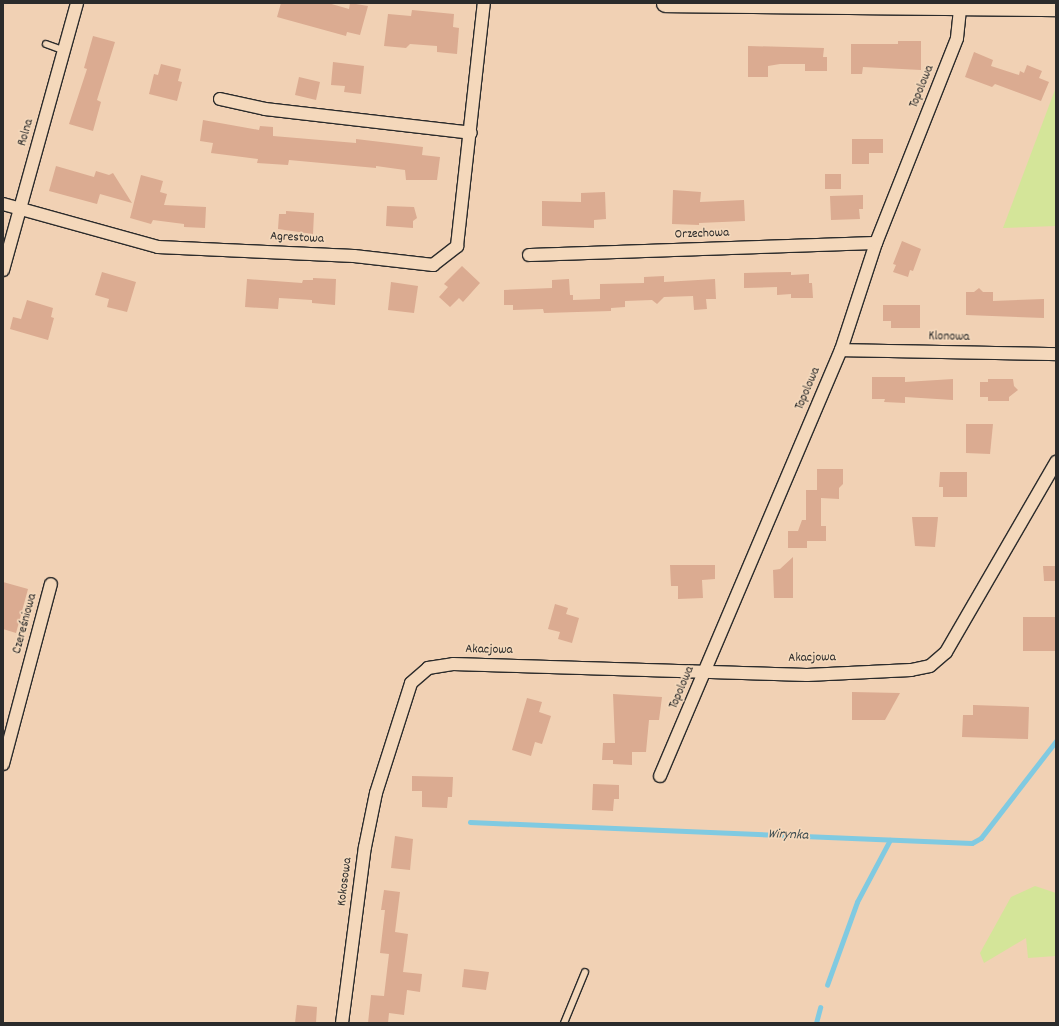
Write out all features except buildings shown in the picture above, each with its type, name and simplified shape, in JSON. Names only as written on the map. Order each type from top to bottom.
[{"type":"street","name":"Rolna","points":[[3,270],[65,51],[77,3]]},
{"type":"street","name":"Agrestowa","points":[[3,204],[20,210],[158,247],[354,256],[433,266],[457,246],[471,133],[484,3]]},
{"type":"street","points":[[665,3],[1056,7]]},
{"type":"street","name":"Topolowa","points":[[660,776],[841,350],[876,243],[957,38],[960,6]]},
{"type":"street","points":[[220,99],[265,109],[471,133]]},
{"type":"street","name":"Orzechowa","points":[[528,255],[876,243]]},
{"type":"street","name":"Klonowa","points":[[841,350],[1056,354]]},
{"type":"street","name":"Akacjowa","points":[[388,747],[410,682],[428,668],[453,664],[705,670],[807,675],[911,670],[930,666],[946,652],[1056,462]]},
{"type":"street","name":"Czereśniowa","points":[[3,764],[51,584]]},
{"type":"street","name":"Kokosowa","points":[[342,1023],[365,847],[388,747]]},
{"type":"lane","points":[[46,44],[65,51]]},
{"type":"lane","points":[[564,1023],[585,972]]},
{"type":"green space","points":[[1056,87],[1056,226],[1003,228]]},
{"type":"green space","points":[[1035,886],[1056,893],[1056,956],[1028,958],[1026,938],[984,963],[980,953],[1011,897]]},
{"type":"waterway","name":"Wirynka","points":[[470,822],[972,843],[981,838],[1056,741]]},
{"type":"waterway","points":[[827,985],[857,902],[890,840]]},
{"type":"waterway","points":[[816,1023],[820,1008]]}]
